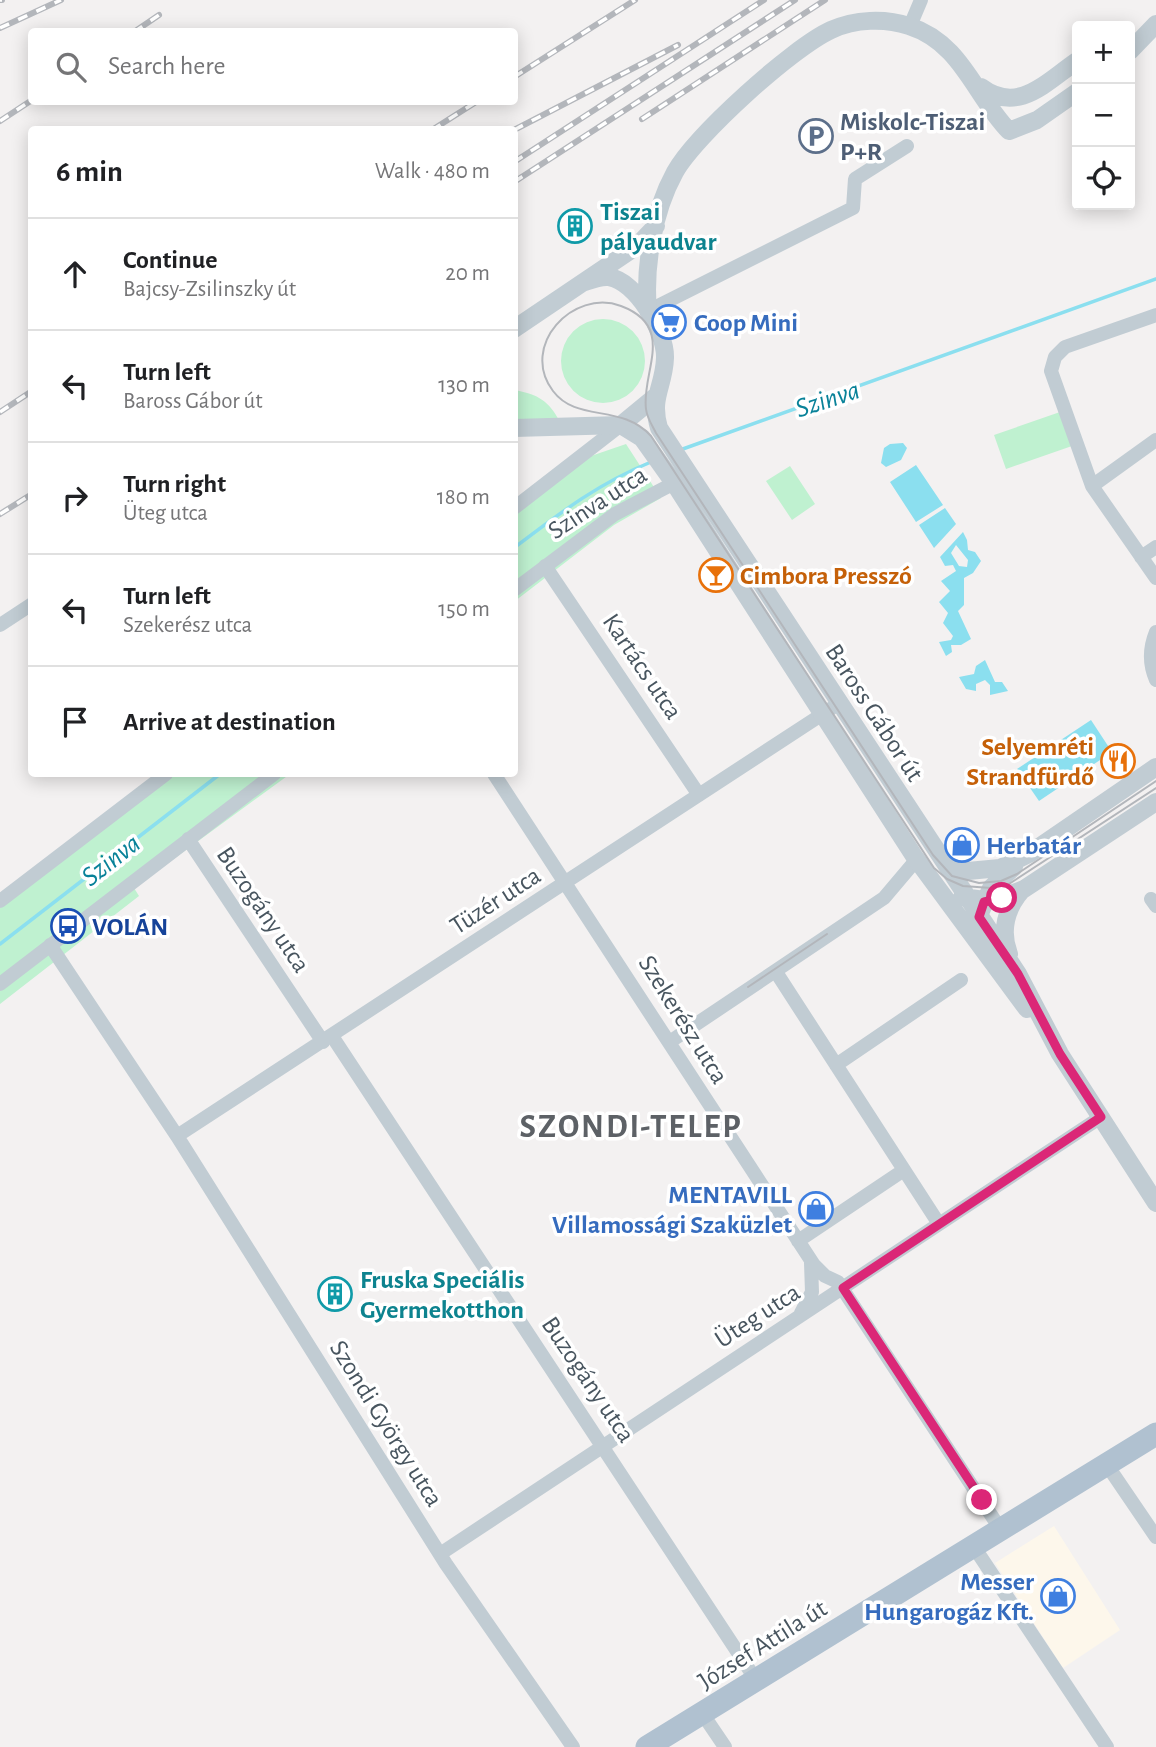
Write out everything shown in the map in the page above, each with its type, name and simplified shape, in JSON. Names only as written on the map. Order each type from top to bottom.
[{"type":"main road","name":"József Attila út","points":[[647,1747],[1156,1434]]},
{"type":"street","points":[[910,26],[921,0]]},
{"type":"street","points":[[649,312],[646,275],[656,226],[671,182],[686,156],[793,54],[834,29],[876,21],[910,26],[933,35],[945,45],[978,85],[997,117],[1009,131],[1037,120],[1072,96]]},
{"type":"street","points":[[1135,33],[1156,24]]},
{"type":"street","points":[[1135,46],[1156,24]]},
{"type":"street","points":[[978,85],[996,97],[1018,98],[1072,64]]},
{"type":"street","points":[[649,312],[853,208],[855,179],[907,146]]},
{"type":"street","points":[[518,325],[637,246],[656,226]]},
{"type":"street","points":[[518,428],[621,425],[654,397],[665,358],[660,333],[649,312],[635,293],[618,280],[597,278],[582,283]]},
{"type":"street","points":[[1156,314],[1065,346],[1055,357],[1051,371],[1092,486],[1156,578]]},
{"type":"street","name":"Baross Gábor út","points":[[654,397],[659,428],[681,479],[830,708],[977,906],[1016,971],[1060,1054]]},
{"type":"street","name":"Baross Gábor út","points":[[621,425],[642,438],[681,479]]},
{"type":"street","name":"Szinva utca","points":[[518,505],[621,425]]},
{"type":"street","points":[[1092,486],[1156,440]]},
{"type":"street","name":"Szinva utca","points":[[518,587],[615,514],[681,479]]},
{"type":"street","points":[[1141,557],[1156,547]]},
{"type":"street","name":"Kartács utca","points":[[545,566],[699,795]]},
{"type":"street","points":[[0,625],[28,607]]},
{"type":"street","points":[[1156,632],[1150,649],[1151,668],[1156,680]]},
{"type":"street","name":"Baross Gábor út","points":[[830,708],[916,859],[1060,1054],[1156,1203]]},
{"type":"street","name":"Tüzér utca","points":[[177,1136],[830,708]]},
{"type":"street","points":[[937,854],[956,868],[976,872],[1000,868],[1029,853],[1156,767]]},
{"type":"street","points":[[0,901],[162,777]]},
{"type":"street","points":[[0,984],[270,777]]},
{"type":"street","name":"Szekerész utca","points":[[496,777],[671,1041],[802,1246],[821,1273],[838,1282],[843,1288],[1001,1530]]},
{"type":"street","points":[[929,877],[951,893],[977,906],[1024,889],[1156,802]]},
{"type":"street","name":"Buzogány utca","points":[[188,839],[328,1039],[604,1446],[756,1680]]},
{"type":"street","points":[[984,951],[977,906],[997,881],[1029,853]]},
{"type":"street","points":[[671,1041],[884,898],[916,859]]},
{"type":"street","points":[[1016,971],[1007,948],[1005,926],[1010,905],[1024,889]]},
{"type":"street","name":"Szondi György utca","points":[[50,945],[177,1136],[440,1554],[573,1747]]},
{"type":"street","points":[[776,972],[939,1224]]},
{"type":"street","points":[[836,1065],[961,980]]},
{"type":"street","name":"Üteg utca","points":[[440,1554],[1101,1117]]},
{"type":"street","points":[[802,1246],[904,1170]]},
{"type":"street","name":"Szekerész utca","points":[[792,1321],[807,1306],[812,1292],[813,1275],[802,1246]]},
{"type":"street","points":[[1107,1465],[1156,1537]]},
{"type":"street","points":[[974,1547],[1107,1747]]},
{"type":"street","points":[[702,1713],[725,1747]]},
{"type":"shaded area","name":"Messer Hungarogáz Kft.","points":[[1054,1526],[1120,1630],[1063,1668],[995,1563]]},
{"type":"green space","points":[[595,319],[611,319],[627,326],[638,337],[645,353],[642,377],[633,391],[611,403],[595,403],[579,396],[568,385],[561,369],[561,353],[568,337],[579,326]]},
{"type":"green space","points":[[518,391],[542,400],[560,422],[518,420]]},
{"type":"green space","points":[[1060,412],[1072,446],[1006,469],[994,435]]},
{"type":"green space","points":[[626,444],[661,498],[614,525],[518,599],[518,512],[591,456]]},
{"type":"green space","points":[[790,466],[815,504],[792,520],[766,481]]},
{"type":"green space","points":[[172,777],[286,777],[134,888],[139,896],[0,1004],[0,908]]},
{"type":"water","points":[[903,443],[907,448],[901,460],[886,467],[881,463],[884,448],[890,444]]},
{"type":"water","points":[[916,465],[943,505],[916,522],[890,482]]},
{"type":"water","points":[[945,508],[956,524],[934,548],[919,525]]},
{"type":"water","points":[[963,532],[968,550],[975,552],[981,561],[973,573],[964,578],[964,605],[958,611],[971,639],[961,645],[951,645],[952,652],[946,656],[939,642],[951,640],[953,636],[943,623],[948,613],[939,602],[950,591],[941,581],[956,571],[953,565],[945,566],[940,557]],"holes":[[[956,545],[968,560],[967,567],[959,566],[951,553]]]},
{"type":"water","points":[[985,660],[995,682],[1002,682],[1008,691],[990,695],[990,685],[985,680],[976,684],[976,691],[966,689],[959,677],[974,674],[976,666]]},
{"type":"water","points":[[1091,720],[1112,752],[1039,801],[1017,769]]},
{"type":"waterway","name":"Szinva","points":[[680,450],[1156,279]]},
{"type":"waterway","name":"Szinva","points":[[518,545],[596,490],[651,462]]},
{"type":"waterway","name":"Szinva","points":[[0,944],[216,777]]},
{"type":"tram line","points":[[1156,781],[1017,874],[1001,881],[979,883],[952,876],[933,855],[656,433],[646,409],[653,352],[648,326],[638,315],[621,306],[603,303],[585,305],[569,313],[556,325],[547,340],[543,356],[544,374],[553,391],[574,407],[626,420],[651,436],[934,868],[947,879],[963,886],[991,888],[1009,884],[1156,788]]},
{"type":"tram line","points":[[748,987],[827,934]]},
{"type":"railway","points":[[0,28],[61,0]]},
{"type":"railway","points":[[518,74],[635,0]]},
{"type":"railway","points":[[518,159],[764,0]]},
{"type":"railway","points":[[518,179],[795,0]]},
{"type":"railway","points":[[642,119],[825,0]]},
{"type":"railway","points":[[140,28],[159,15]]},
{"type":"railway","points":[[518,128],[678,45]]},
{"type":"railway","points":[[0,121],[28,103]]},
{"type":"railway","points":[[438,126],[471,105]]},
{"type":"railway","points":[[0,412],[28,394]]},
{"type":"railway","points":[[0,514],[28,496]]},
{"type":"place","name":"Miskolc-Tiszai P+R","points":[[816,136]]},
{"type":"place","name":"Tiszai pályaudvar","points":[[575,226]]},
{"type":"place","name":"Coop Mini","points":[[669,322]]},
{"type":"place","name":"Cimbora Presszó","points":[[716,575]]},
{"type":"place","name":"Selyemréti Strandfürdő","points":[[1118,761]]},
{"type":"place","name":"Herbatár","points":[[962,845]]},
{"type":"place","name":"VOLÁN","points":[[68,926]]},
{"type":"place","name":"MENTAVILL Villamossági Szaküzlet","points":[[816,1209]]},
{"type":"place","name":"Fruska Speciális Gyermekotthon","points":[[335,1294]]},
{"type":"place","name":"Messer Hungarogáz Kft.","points":[[1058,1596]]},
{"type":"district","name":"SZONDI-TELEP","points":[[631,1125]]},
{"type":"route","points":[[982,1500],[843,1288],[1101,1117],[1060,1054],[1018,974],[979,917],[984,902],[1002,898]]}]
